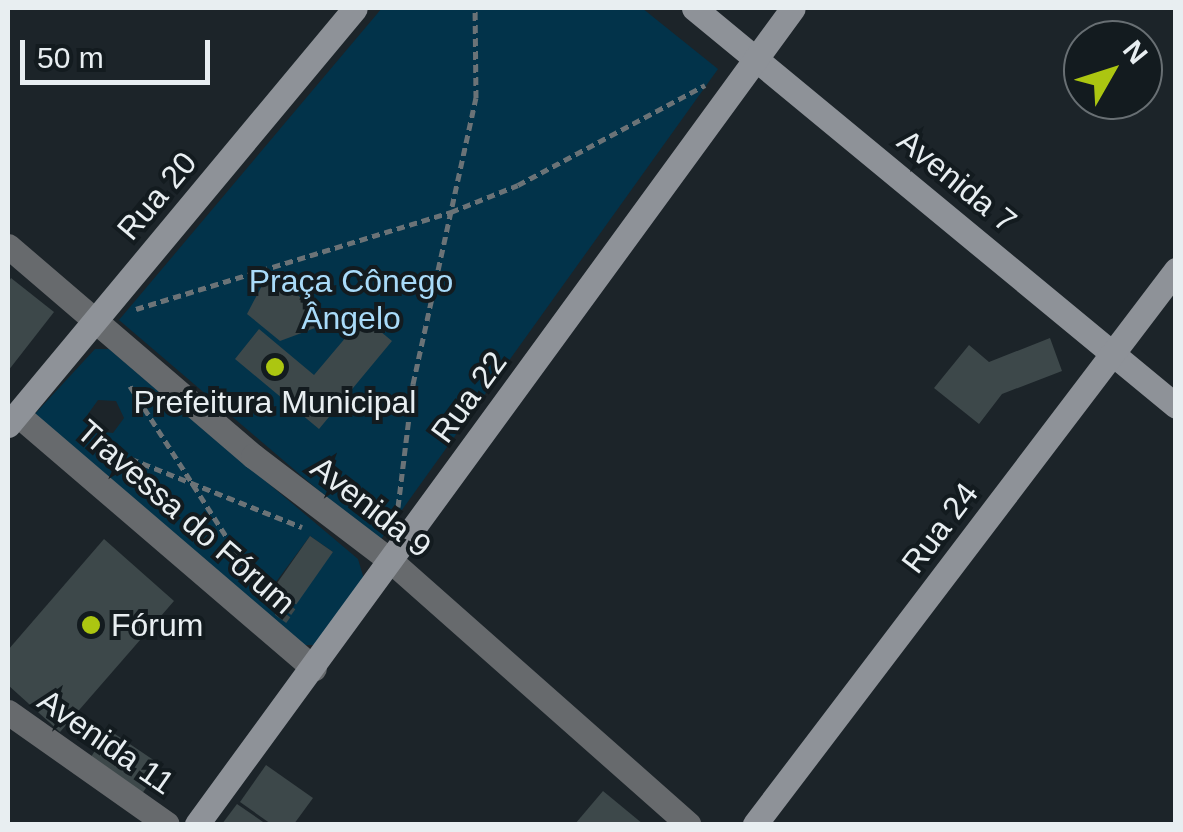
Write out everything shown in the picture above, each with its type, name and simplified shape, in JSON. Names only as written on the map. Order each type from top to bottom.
[{"type":"street","name":"Rua 20","points":[[12,419],[354,8]]},
{"type":"street","name":"Avenida 7","points":[[694,8],[1176,406]]},
{"type":"street","name":"Rua 22","points":[[197,824],[794,8]]},
{"type":"street","name":"Avenida 9","points":[[8,246],[391,562],[688,824]]},
{"type":"street","name":"Rua 24","points":[[756,824],[1176,270]]},
{"type":"street","name":"Travessa do Fórum","points":[[12,419],[314,669]]},
{"type":"street","name":"Avenida 11","points":[[8,712],[167,824]]},
{"type":"path","points":[[391,562],[413,384],[476,98],[475,8]]},
{"type":"path","points":[[95,321],[451,212],[518,185],[756,58]]},
{"type":"path","points":[[122,372],[266,598]]},
{"type":"path","points":[[86,442],[308,530]]},
{"type":"green space","name":"Praça Cônego Ângelo","points":[[382,8],[642,8],[718,69],[379,542],[119,320]]},
{"type":"green space","points":[[95,349],[109,349],[358,559],[364,579],[314,645],[304,645],[34,415]],"holes":[[[98,400],[116,401],[124,418],[113,433],[96,431],[88,414]],[[310,536],[333,552],[273,586]]]},
{"type":"building","points":[[268,274],[300,297],[315,328],[280,341],[247,314]]},
{"type":"building","points":[[11,278],[54,312],[8,371],[8,283]]},
{"type":"building","name":"Prefeitura Municipal","points":[[363,317],[392,341],[319,429],[235,359],[259,329],[314,375]]},
{"type":"building","points":[[1050,338],[1062,371],[1002,394],[979,424],[934,388],[969,345],[989,362]]},
{"type":"building","points":[[310,536],[333,552],[296,604],[273,588]]},
{"type":"building","name":"Fórum","points":[[104,539],[174,601],[60,732],[8,685],[8,650]]},
{"type":"building","points":[[284,601],[295,609],[291,615],[280,607]]},
{"type":"building","points":[[279,609],[290,617],[286,623],[275,615]]},
{"type":"building","points":[[109,730],[161,765],[142,793],[90,758]]},
{"type":"building","points":[[266,765],[313,798],[294,824],[271,824],[240,802]]},
{"type":"building","points":[[603,791],[643,824],[575,824]]},
{"type":"building","points":[[237,804],[266,824],[222,824]]},
{"type":"place","name":"Prefeitura Municipal","points":[[275,367]]},
{"type":"place","name":"Fórum","points":[[91,625]]}]
